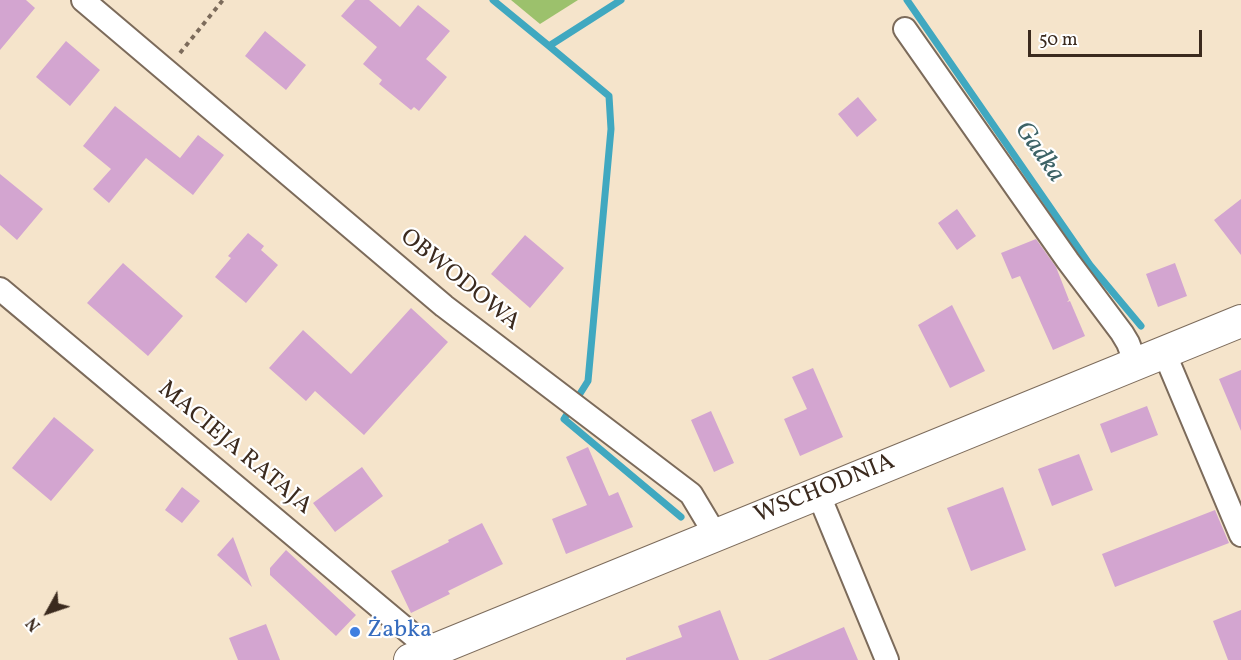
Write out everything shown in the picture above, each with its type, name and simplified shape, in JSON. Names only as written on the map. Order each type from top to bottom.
[{"type":"street","name":"OBWODOWA","points":[[83,0],[444,306],[691,494],[715,534]]},
{"type":"street","points":[[904,29],[1128,344],[1150,358],[1241,535]]},
{"type":"street","name":"MACIEJA RATAJA","points":[[0,289],[434,654]]},
{"type":"street","name":"WSCHODNIA","points":[[434,654],[715,534],[1241,321]]},
{"type":"street","points":[[818,493],[886,660]]},
{"type":"path","points":[[165,70],[223,0]]},
{"type":"green space","points":[[511,0],[578,0],[540,24]]},
{"type":"building","points":[[0,0],[26,0],[35,8],[0,50]]},
{"type":"building","points":[[355,0],[369,0],[400,27],[418,5],[450,31],[426,59],[447,77],[419,111],[414,107],[411,110],[379,84],[382,80],[363,64],[377,47],[341,16]]},
{"type":"building","points":[[265,31],[306,65],[286,90],[245,56]]},
{"type":"building","points":[[66,41],[100,70],[70,106],[36,77]]},
{"type":"building","points":[[858,97],[877,120],[857,137],[838,114]]},
{"type":"building","points":[[115,106],[180,158],[198,135],[224,155],[193,195],[146,158],[109,203],[93,189],[111,169],[83,146]]},
{"type":"building","points":[[0,174],[43,209],[17,240],[0,225]]},
{"type":"building","points":[[1241,199],[1241,255],[1214,220]]},
{"type":"building","points":[[957,209],[976,236],[957,250],[938,223]]},
{"type":"building","points":[[248,233],[264,246],[261,250],[278,265],[246,303],[215,277],[231,258],[228,256]]},
{"type":"building","points":[[525,235],[564,268],[530,308],[491,274]]},
{"type":"building","points":[[1036,239],[1056,267],[1069,300],[1067,302],[1070,301],[1085,336],[1053,350],[1020,276],[1012,279],[1001,253]]},
{"type":"building","points":[[123,263],[183,316],[148,356],[87,303]]},
{"type":"building","points":[[1175,263],[1187,296],[1158,307],[1146,274]]},
{"type":"building","points":[[952,305],[985,371],[950,388],[918,325]]},
{"type":"building","points":[[411,308],[448,342],[364,435],[315,391],[306,401],[269,368],[303,330],[351,374]]},
{"type":"building","points":[[813,368],[843,437],[800,456],[784,419],[807,409],[792,377]]},
{"type":"building","points":[[1241,370],[1241,431],[1219,379]]},
{"type":"building","points":[[1147,406],[1158,435],[1111,453],[1100,424]]},
{"type":"building","points":[[711,411],[734,463],[714,472],[691,420]]},
{"type":"building","points":[[54,417],[94,450],[51,501],[12,468]]},
{"type":"building","points":[[588,447],[609,496],[618,492],[633,527],[566,554],[552,519],[587,505],[566,457]]},
{"type":"building","points":[[1079,454],[1093,490],[1052,506],[1038,469]]},
{"type":"building","points":[[362,467],[383,496],[335,532],[313,503]]},
{"type":"building","points":[[182,487],[200,501],[182,523],[165,510]]},
{"type":"building","points":[[1003,487],[1026,550],[971,571],[947,508]]},
{"type":"building","points":[[1215,510],[1229,543],[1115,587],[1102,554]]},
{"type":"building","points":[[482,523],[503,564],[448,591],[450,594],[411,613],[391,571]]},
{"type":"building","points":[[233,537],[252,587],[217,555]]},
{"type":"building","points":[[286,550],[356,615],[336,636],[270,575],[270,568]]},
{"type":"building","points":[[720,610],[739,660],[626,660],[626,658],[682,637],[678,626]]},
{"type":"building","points":[[1241,610],[1241,660],[1228,660],[1213,621]]},
{"type":"building","points":[[266,624],[280,660],[238,660],[229,638]]},
{"type":"building","points":[[844,627],[858,660],[768,660]]},
{"type":"waterway","name":"Gadka","points":[[493,0],[549,46],[621,0]]},
{"type":"waterway","name":"Gadka","points":[[907,0],[1090,265],[1141,326]]},
{"type":"waterway","points":[[549,46],[609,96],[611,129],[588,381],[564,419],[681,517]]},
{"type":"place","name":"Żabka","points":[[355,632]]}]
